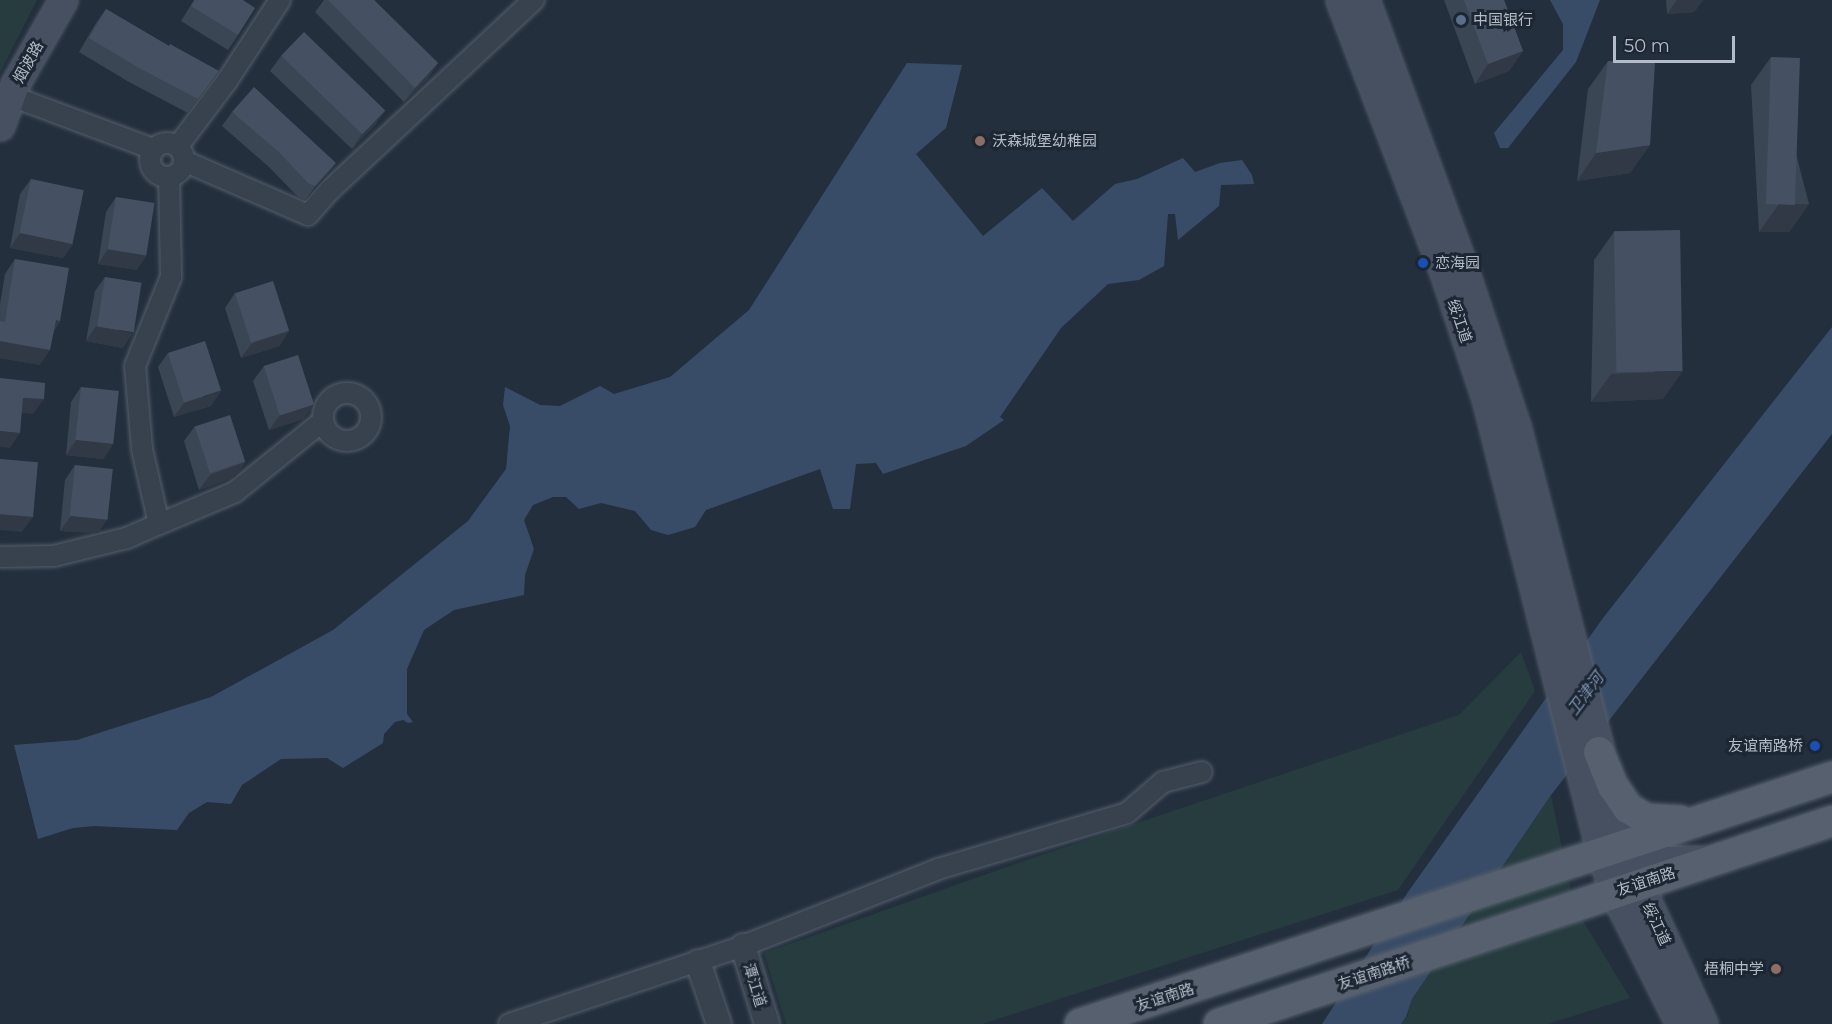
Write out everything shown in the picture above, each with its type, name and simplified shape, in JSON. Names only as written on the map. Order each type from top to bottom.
[{"type":"main road","name":"烟波路","points":[[0,126],[5,94],[50,0]]},
{"type":"main road","name":"烟波路","points":[[5,94],[63,0]]},
{"type":"main road","name":"绥江道","points":[[1346,1],[1503,383],[1528,466],[1599,752],[1612,848]]},
{"type":"main road","name":"绥江道","points":[[1346,1],[1444,272],[1486,398],[1583,777],[1604,822],[1626,888],[1680,1024]]},
{"type":"main road","points":[[1599,752],[1620,798],[1636,814],[1660,821],[1704,819]]},
{"type":"main road","points":[[1612,848],[1832,777]]},
{"type":"main road","name":"友谊南路","points":[[1461,945],[1626,888],[1832,822]]},
{"type":"main road","points":[[1612,848],[1660,859],[1715,859]]},
{"type":"main road","name":"友谊南路","points":[[1080,1024],[1353,936],[1612,848]]},
{"type":"main road","name":"绥江道","points":[[1626,888],[1703,1024]]},
{"type":"main road","name":"友谊南路桥","points":[[1219,1024],[1461,945]]},
{"type":"street","points":[[169,177],[179,172],[181,154],[280,0]]},
{"type":"street","points":[[5,94],[153,149],[168,142],[181,154],[308,215],[330,190],[534,0]]},
{"type":"street","points":[[153,149],[150,160],[153,170],[169,177]]},
{"type":"street","points":[[159,524],[142,449],[135,366],[171,276],[169,177]]},
{"type":"street","points":[[0,557],[54,556],[128,537],[235,492],[323,421]]},
{"type":"street","points":[[509,1024],[743,946],[938,869],[1127,813],[1163,782],[1202,772]]},
{"type":"street","name":"潭江道","points":[[743,946],[766,1024]]},
{"type":"street","points":[[698,962],[719,1024]]},
{"type":"green space","points":[[0,0],[37,0],[0,73]]},
{"type":"green space","points":[[1521,652],[1535,691],[1398,890],[982,1024],[786,1024],[764,953],[1021,862],[1459,715]]},
{"type":"green space","points":[[1551,795],[1574,906],[1630,998],[1548,1024],[1401,1024],[1407,1017],[1412,999]]},
{"type":"water","points":[[1550,0],[1600,0],[1576,62],[1508,148],[1500,148],[1494,133],[1563,50],[1563,24]]},
{"type":"water","points":[[907,63],[962,65],[946,128],[916,154],[983,236],[1042,188],[1073,221],[1115,184],[1137,179],[1183,158],[1195,172],[1220,163],[1242,160],[1252,175],[1254,184],[1221,185],[1219,206],[1178,240],[1175,214],[1168,214],[1164,266],[1139,280],[1108,284],[1061,328],[1000,417],[1004,420],[966,446],[883,474],[876,463],[856,464],[850,509],[833,509],[820,469],[706,510],[695,527],[668,535],[651,530],[635,511],[601,503],[579,509],[566,497],[553,497],[533,505],[524,520],[534,549],[525,575],[524,595],[454,610],[424,630],[407,669],[407,714],[413,722],[408,723],[403,720],[395,722],[384,734],[383,743],[343,768],[327,758],[281,759],[242,785],[231,804],[207,802],[189,813],[177,830],[94,826],[73,828],[38,839],[14,745],[77,740],[211,697],[333,630],[468,521],[506,469],[510,426],[503,405],[505,387],[540,405],[560,406],[600,386],[614,394],[670,377],[749,310]]},
{"type":"water","name":"卫津河","points":[[1832,327],[1832,434],[1551,795],[1412,999],[1401,1024],[1322,1024],[1408,892],[1603,618]]},
{"type":"building","points":[[195,0],[243,0],[255,8],[238,35],[191,6]]},
{"type":"building","points":[[328,0],[374,0],[438,63],[415,88]]},
{"type":"building","points":[[1464,0],[1504,0],[1523,51],[1488,64]]},
{"type":"building","points":[[106,9],[169,46],[170,44],[219,71],[198,99],[139,68],[89,38]]},
{"type":"building","points":[[304,32],[385,110],[362,134],[281,56]]},
{"type":"building","points":[[1771,57],[1800,58],[1795,205],[1766,204]]},
{"type":"building","points":[[1608,61],[1655,62],[1650,145],[1596,153]]},
{"type":"building","points":[[254,87],[336,163],[315,186],[308,183],[279,152],[232,112]]},
{"type":"building","points":[[31,179],[84,190],[72,244],[20,233]]},
{"type":"building","points":[[116,197],[155,203],[146,255],[108,249]]},
{"type":"building","points":[[1680,230],[1682,371],[1616,372],[1614,231]]},
{"type":"building","points":[[15,259],[69,268],[60,321],[56,320],[50,350],[0,341],[0,321],[5,322]]},
{"type":"building","points":[[105,277],[142,283],[134,332],[97,326]]},
{"type":"building","points":[[273,281],[289,330],[251,343],[235,293]]},
{"type":"building","points":[[205,341],[221,390],[184,403],[168,353]]},
{"type":"building","points":[[298,355],[314,404],[280,416],[264,366]]},
{"type":"building","points":[[0,378],[45,383],[44,399],[23,398],[20,433],[0,431]]},
{"type":"building","points":[[81,387],[119,391],[113,444],[75,440]]},
{"type":"building","points":[[230,415],[245,462],[210,473],[195,426]]},
{"type":"building","points":[[0,459],[38,462],[33,517],[0,514]]},
{"type":"building","points":[[75,465],[113,469],[107,520],[70,516]]},
{"type":"place","name":"中国银行","points":[[1461,20]]},
{"type":"place","name":"沃森城堡幼稚园","points":[[980,141]]},
{"type":"place","name":"恋海园","points":[[1423,263]]},
{"type":"place","name":"友谊南路桥","points":[[1815,746]]},
{"type":"place","name":"梧桐中学","points":[[1776,969]]}]
